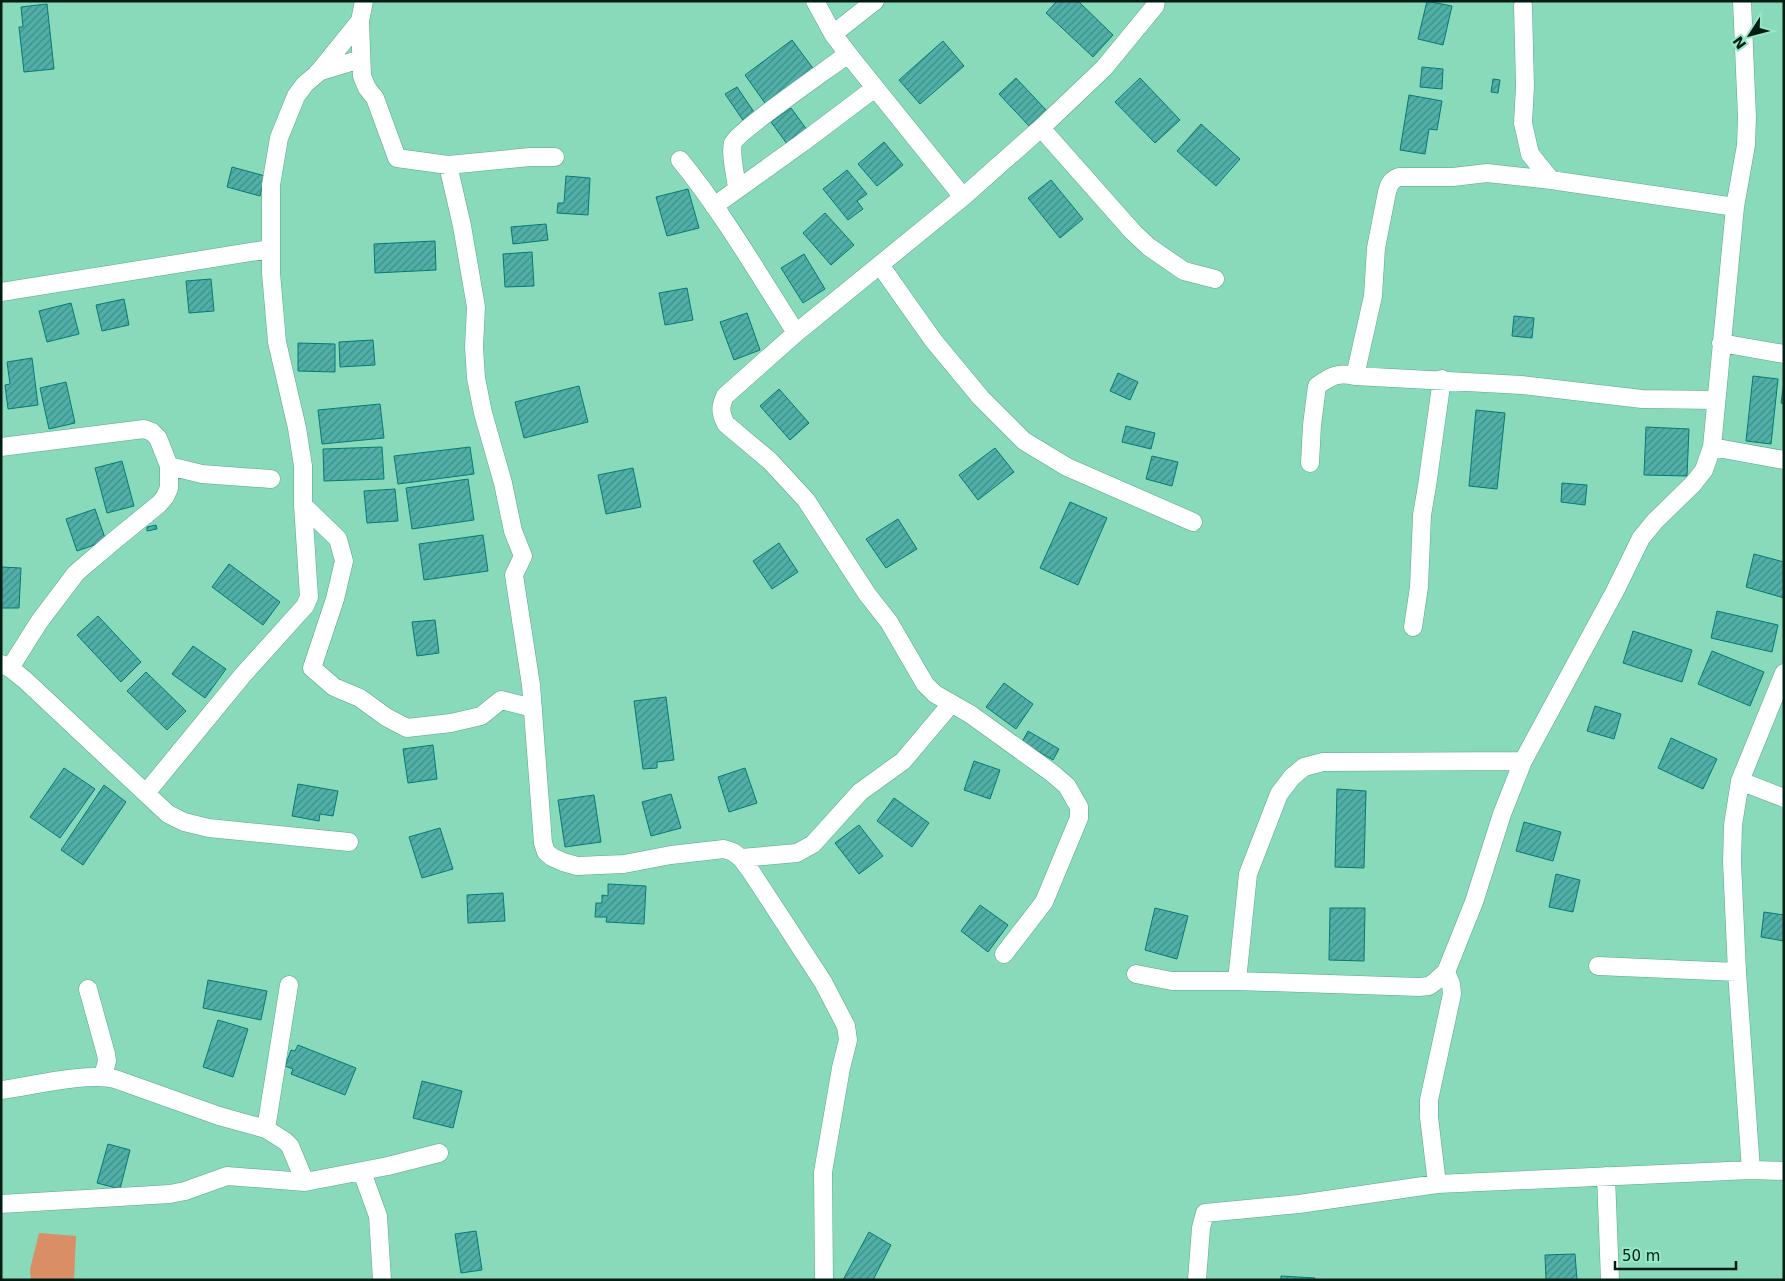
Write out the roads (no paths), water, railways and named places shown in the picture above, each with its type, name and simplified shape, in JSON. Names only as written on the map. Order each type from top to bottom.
[{"type":"street","points":[[364,1],[360,21],[362,76],[367,88],[375,98],[397,158],[448,165],[530,157],[554,157]]},
{"type":"street","points":[[815,1],[833,34],[848,54],[963,197]]},
{"type":"street","points":[[833,34],[875,1]]},
{"type":"street","points":[[1004,954],[1044,902],[1078,818],[1079,807],[1067,786],[1052,773],[970,714],[935,694],[925,684],[888,622],[867,594],[806,500],[770,461],[726,424],[722,416],[721,405],[725,396],[796,333],[963,197],[1041,128],[1104,68],[1155,6],[1156,1]]},
{"type":"street","points":[[1136,974],[1172,981],[1238,981],[1419,987],[1429,986],[1446,972],[1474,902],[1502,814],[1523,760],[1615,591],[1641,538],[1704,470],[1712,447],[1735,207],[1747,136],[1742,1]]},
{"type":"street","points":[[1523,6],[1525,86],[1523,123],[1530,154],[1551,180]]},
{"type":"street","points":[[146,793],[242,676],[306,606],[309,597],[302,505],[303,466],[297,428],[277,342],[270,249],[271,185],[280,138],[296,96],[360,21]]},
{"type":"street","points":[[737,189],[732,151],[735,140],[765,115],[848,54]]},
{"type":"street","points":[[318,72],[361,59]]},
{"type":"street","points":[[714,206],[875,88]]},
{"type":"street","points":[[1041,128],[1132,232],[1149,248],[1184,271],[1216,279]]},
{"type":"street","points":[[680,160],[698,182],[796,333]]},
{"type":"street","points":[[448,165],[462,226],[476,307],[474,346],[476,378],[483,414],[503,483],[513,532],[523,556],[514,575],[533,708],[542,844],[546,852],[552,857],[578,866],[624,864],[671,855],[724,849],[733,852],[742,858],[823,982],[846,1026],[848,1040],[841,1068],[823,1172],[824,1280]]},
{"type":"street","points":[[1355,376],[1373,296],[1376,248],[1386,192],[1389,184],[1394,179],[1399,177],[1452,177],[1486,173],[1551,180],[1735,207]]},
{"type":"street","points":[[1,292],[270,249]]},
{"type":"street","points":[[880,265],[933,340],[981,398],[1024,441],[1066,468],[1193,522]]},
{"type":"street","points":[[1721,343],[1784,354]]},
{"type":"street","points":[[1310,462],[1317,386],[1331,376],[1346,374],[1355,376],[1442,379],[1522,385],[1642,399],[1716,400]]},
{"type":"street","points":[[1413,627],[1419,587],[1422,515],[1428,486],[1442,379]]},
{"type":"street","points":[[1,447],[144,428],[158,438],[169,466],[169,488],[159,504],[76,573],[6,666],[25,680],[168,814],[184,822],[209,828],[349,842]]},
{"type":"street","points":[[1712,447],[1784,460]]},
{"type":"street","points":[[169,466],[202,474],[271,479]]},
{"type":"street","points":[[302,505],[338,539],[344,561],[335,599],[312,668],[334,687],[360,698],[386,717],[407,728],[452,723],[482,716],[501,700],[533,708]]},
{"type":"street","points":[[1750,1170],[1737,972],[1732,862],[1733,825],[1740,780],[1784,673]]},
{"type":"street","points":[[742,858],[796,853],[813,844],[860,792],[903,761],[951,704]]},
{"type":"street","points":[[1238,981],[1248,874],[1279,794],[1292,777],[1304,767],[1323,762],[1523,760]]},
{"type":"street","points":[[1740,780],[1784,798]]},
{"type":"street","points":[[1598,966],[1737,972]]},
{"type":"street","points":[[1437,1184],[1429,1117],[1429,1100],[1452,994],[1451,984],[1446,972]]},
{"type":"street","points":[[266,1129],[289,985]]},
{"type":"street","points":[[88,989],[106,1054],[107,1061],[103,1076]]},
{"type":"street","points":[[1,1090],[103,1076],[238,1122],[266,1129],[290,1146],[306,1182]]},
{"type":"street","points":[[1,1204],[170,1194],[185,1191],[227,1176],[306,1182],[362,1172],[440,1153]]},
{"type":"street","points":[[1197,1280],[1201,1228],[1205,1213],[1299,1204],[1437,1184],[1750,1170],[1784,1171]]},
{"type":"street","points":[[362,1172],[378,1216],[382,1280]]},
{"type":"street","points":[[1606,1176],[1610,1280]]}]
